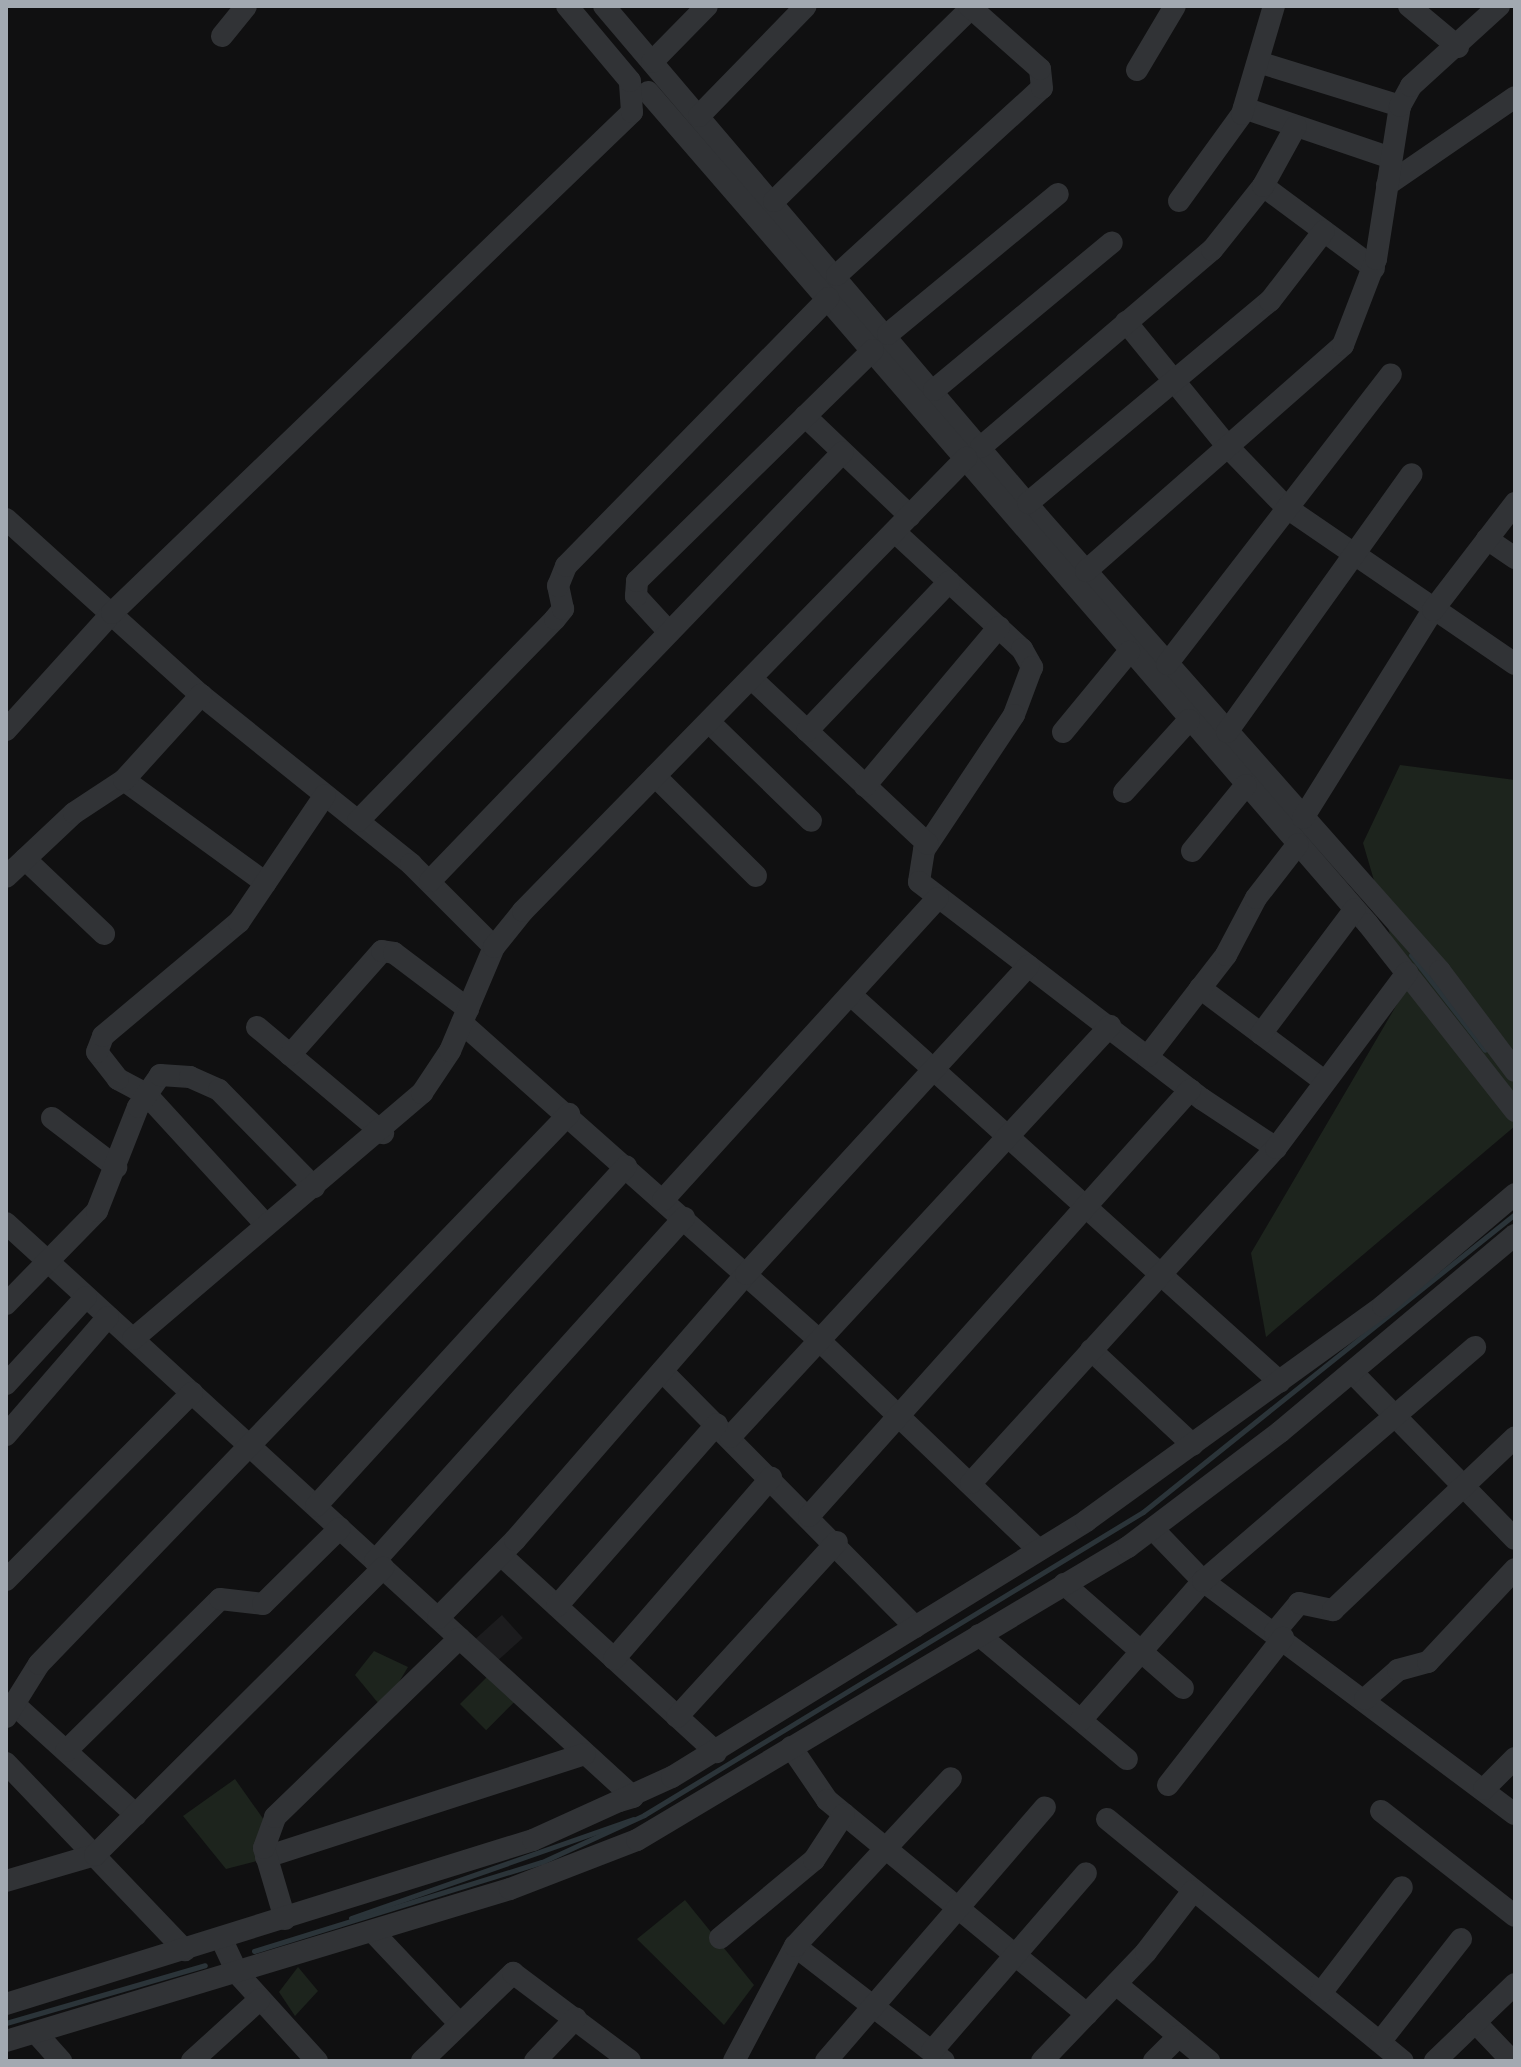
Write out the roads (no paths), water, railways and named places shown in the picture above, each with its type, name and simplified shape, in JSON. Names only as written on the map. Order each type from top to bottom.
[{"type":"street","points":[[222,36],[246,6]]},
{"type":"street","points":[[567,6],[652,83],[699,116],[774,201],[837,275],[880,342],[974,452],[1129,652],[1355,909],[1515,1111]]},
{"type":"street","points":[[6,730],[112,613],[617,130],[707,6]]},
{"type":"street","points":[[699,116],[806,6]]},
{"type":"street","points":[[1137,70],[1175,6]]},
{"type":"street","points":[[1179,201],[1244,108],[1274,6]]},
{"type":"street","points":[[1409,6],[1458,47]]},
{"type":"street","points":[[1086,571],[1332,359],[1353,326],[1374,268],[1400,106],[1411,86],[1458,47],[1499,6]]},
{"type":"street","points":[[774,201],[970,7],[1040,69],[1042,88],[837,275]]},
{"type":"street","points":[[612,9],[652,83],[828,298],[934,390],[974,452],[1028,503],[1440,971],[1515,1071]]},
{"type":"street","points":[[1258,62],[1400,106]]},
{"type":"street","points":[[1387,185],[1515,97]]},
{"type":"street","points":[[1244,108],[1391,158]]},
{"type":"street","points":[[133,1339],[266,1225],[383,1133],[422,1093],[465,1016],[494,947],[655,776],[974,452],[1212,250],[1263,186],[1296,126]]},
{"type":"street","points":[[1263,186],[1374,268]]},
{"type":"street","points":[[669,632],[636,596],[637,581],[880,342],[1058,194]]},
{"type":"street","points":[[1028,503],[1270,301],[1324,231]]},
{"type":"street","points":[[934,390],[1112,242]]},
{"type":"street","points":[[358,821],[555,619],[563,609],[558,586],[566,566],[828,298]]},
{"type":"street","points":[[1126,322],[1228,447],[1287,508],[1515,664]]},
{"type":"street","points":[[1167,664],[1391,374]]},
{"type":"street","points":[[805,416],[843,452],[949,582],[1031,658],[1032,667],[1014,715],[928,844],[915,874],[938,898],[1110,1026],[1190,1090],[1276,1148]]},
{"type":"street","points":[[430,881],[843,452]]},
{"type":"street","points":[[1227,732],[1356,558],[1412,474]]},
{"type":"street","points":[[1303,818],[1433,610],[1515,503]]},
{"type":"street","points":[[6,519],[201,695],[430,881],[494,947]]},
{"type":"street","points":[[1487,539],[1515,558]]},
{"type":"street","points":[[807,731],[949,582]]},
{"type":"street","points":[[865,786],[999,627]]},
{"type":"street","points":[[1063,732],[1129,652]]},
{"type":"street","points":[[752,679],[928,844]]},
{"type":"street","points":[[6,877],[74,813],[124,780],[201,695]]},
{"type":"street","points":[[1124,792],[1189,720]]},
{"type":"street","points":[[709,722],[811,821]]},
{"type":"street","points":[[655,776],[756,876]]},
{"type":"street","points":[[124,780],[266,883]]},
{"type":"street","points":[[1192,851],[1246,785]]},
{"type":"street","points":[[266,1225],[146,1094],[101,1061],[97,1052],[103,1036],[232,928],[325,795]]},
{"type":"street","points":[[1148,1056],[1200,988],[1298,844]]},
{"type":"street","points":[[25,859],[104,934]]},
{"type":"street","points":[[663,1200],[938,898]]},
{"type":"street","points":[[1261,1034],[1355,909]]},
{"type":"street","points":[[290,1055],[382,951],[394,953],[821,1342],[1039,1550]]},
{"type":"street","points":[[438,1618],[501,1555],[746,1274],[1028,966]]},
{"type":"street","points":[[971,1483],[1276,1148],[1407,973]]},
{"type":"street","points":[[1200,988],[1325,1082]]},
{"type":"street","points":[[852,996],[1280,1382]]},
{"type":"street","points":[[557,1606],[724,1431],[821,1342],[1010,1139],[1110,1026]]},
{"type":"street","points":[[257,1027],[383,1133]]},
{"type":"street","points":[[6,1304],[49,1265],[97,1211],[146,1094],[160,1075],[207,1082],[314,1187]]},
{"type":"street","points":[[809,1516],[1190,1090]]},
{"type":"street","points":[[136,1815],[66,1751],[11,1712],[39,1664],[252,1448],[569,1114]]},
{"type":"street","points":[[52,1118],[116,1167]]},
{"type":"street","points":[[316,1506],[626,1166]]},
{"type":"street","points":[[6,2004],[533,1840],[633,1797],[716,1752],[1039,1550],[1193,1445],[1383,1306],[1515,1194]]},
{"type":"street","points":[[9,1876],[95,1855],[379,1564],[684,1218]]},
{"type":"street","points":[[6,1223],[633,1797]]},
{"type":"street","points":[[6,2041],[238,1974],[593,1861],[791,1747],[1153,1529],[1352,1372],[1515,1235]]},
{"type":"street","points":[[6,1384],[86,1297]]},
{"type":"street","points":[[6,1435],[108,1317]]},
{"type":"street","points":[[1081,1720],[1203,1581],[1475,1347]]},
{"type":"street","points":[[1091,1350],[1193,1445]]},
{"type":"street","points":[[662,1371],[837,1542],[915,1627]]},
{"type":"street","points":[[1352,1372],[1515,1539]]},
{"type":"street","points":[[6,1580],[192,1393]]},
{"type":"street","points":[[1168,1785],[1279,1635],[1299,1603],[1333,1610],[1515,1437]]},
{"type":"street","points":[[614,1659],[771,1478]]},
{"type":"street","points":[[66,1751],[220,1599],[263,1604],[340,1528]]},
{"type":"street","points":[[1153,1529],[1203,1581],[1515,1814]]},
{"type":"street","points":[[677,1717],[837,1542]]},
{"type":"street","points":[[501,1555],[716,1752]]},
{"type":"street","points":[[1365,1699],[1398,1670],[1428,1662],[1515,1569]]},
{"type":"street","points":[[1064,1584],[1139,1653],[1183,1688]]},
{"type":"street","points":[[979,1635],[1127,1759]]},
{"type":"street","points":[[285,1919],[266,1857],[267,1832],[275,1817],[460,1638]]},
{"type":"street","points":[[791,1747],[816,1787],[844,1814],[959,1904],[1087,2014]]},
{"type":"street","points":[[266,1857],[585,1754]]},
{"type":"street","points":[[1484,1789],[1515,1758]]},
{"type":"street","points":[[6,1763],[185,1950]]},
{"type":"street","points":[[734,2061],[795,1946],[951,1778]]},
{"type":"street","points":[[826,2061],[873,2002],[1045,1807]]},
{"type":"street","points":[[1381,1811],[1515,1916]]},
{"type":"street","points":[[720,1938],[814,1860],[844,1814]]},
{"type":"street","points":[[1107,1819],[1403,2061]]},
{"type":"street","points":[[795,1946],[873,2002],[938,2056],[1014,1951],[1086,1873]]},
{"type":"street","points":[[1321,1993],[1402,1887]]},
{"type":"street","points":[[1042,2061],[1116,1984],[1193,1891]]},
{"type":"street","points":[[373,1932],[459,2023]]},
{"type":"street","points":[[221,1938],[238,1974],[317,2061]]},
{"type":"street","points":[[1380,2042],[1461,1939]]},
{"type":"street","points":[[422,2061],[513,1973],[630,2061]]},
{"type":"street","points":[[1116,1984],[1209,2061]]},
{"type":"street","points":[[1435,2061],[1515,1985]]},
{"type":"street","points":[[192,2061],[259,2000]]},
{"type":"street","points":[[535,2061],[576,2018]]},
{"type":"street","points":[[1475,2022],[1512,2061]]},
{"type":"street","points":[[36,2033],[61,2061]]},
{"type":"street","points":[[1154,2061],[1179,2036]]},
{"type":"waterway","points":[[1411,955],[1485,1050]]},
{"type":"waterway","points":[[254,1951],[542,1862],[644,1815],[1143,1512],[1515,1214]]},
{"type":"waterway","points":[[351,1918],[633,1819]]},
{"type":"waterway","points":[[6,2023],[205,1965]]}]
